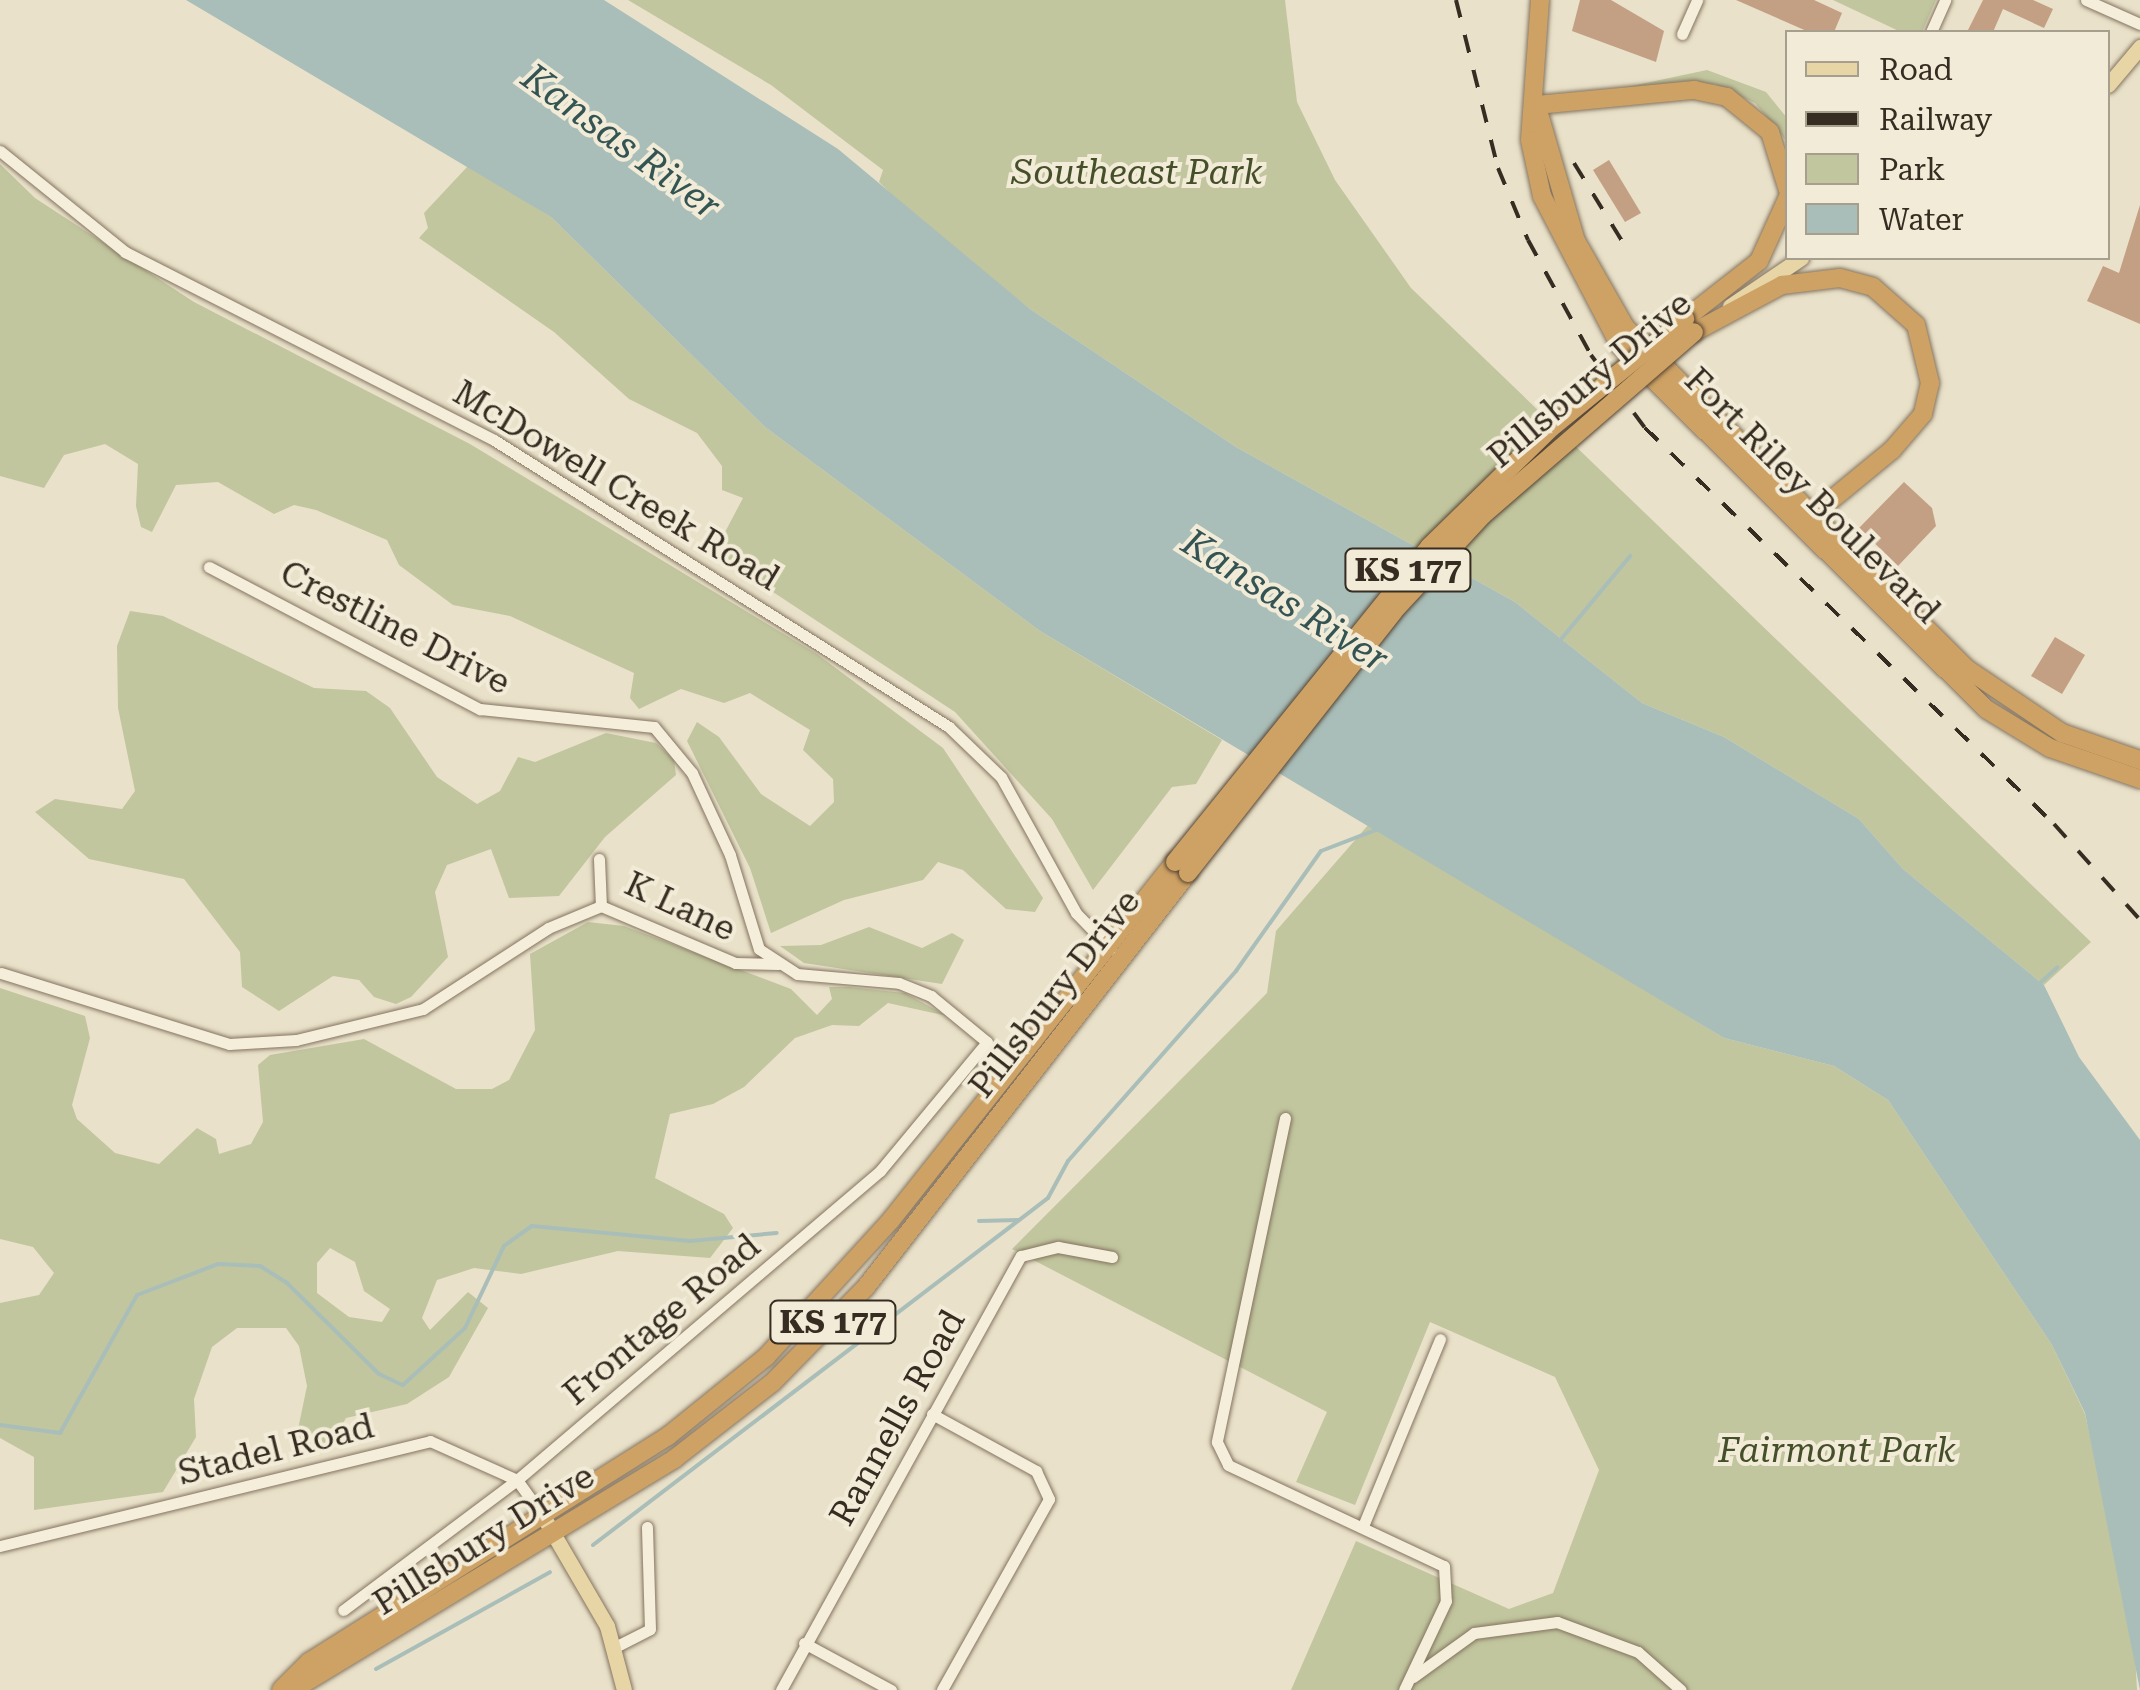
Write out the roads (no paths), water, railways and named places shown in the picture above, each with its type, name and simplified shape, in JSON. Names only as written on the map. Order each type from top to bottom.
[{"type":"highway","name":"Fort Riley Boulevard","points":[[1540,0],[1536,105],[1576,241],[1625,327],[1804,522],[1986,709],[2050,748],[2140,779]]},
{"type":"highway","name":"KS 177","points":[[1536,105],[1694,90],[1727,97],[1770,132],[1785,184]]},
{"type":"highway","name":"KS 177","points":[[1690,326],[1759,261],[1785,201]]},
{"type":"highway","name":"KS 177","points":[[1690,326],[1782,285],[1840,278],[1873,288],[1916,324],[1930,384],[1922,414],[1892,450],[1804,522]]},
{"type":"highway","name":"Pillsbury Drive","points":[[281,1690],[309,1662],[543,1516],[720,1398],[821,1304],[1106,946],[1181,867],[1394,611],[1483,515],[1690,326]]},
{"type":"highway","name":"Fort Riley Boulevard","points":[[1804,522],[1995,692],[2062,733],[2140,760]]},
{"type":"highway","name":"Pillsbury Drive","points":[[293,1690],[674,1459],[818,1338],[1124,959],[1181,867]]},
{"type":"main road","points":[[2110,83],[2140,47]]},
{"type":"main road","name":"Pillsbury Drive","points":[[1690,326],[1785,256]]},
{"type":"main road","name":"Pillsbury Drive","points":[[1690,326],[1799,260]]},
{"type":"main road","points":[[543,1516],[614,1647],[624,1690]]},
{"type":"street","points":[[1682,34],[1697,0]]},
{"type":"street","points":[[1931,30],[1945,0]]},
{"type":"street","points":[[2086,0],[2140,24]]},
{"type":"street","name":"McDowell Creek Road","points":[[0,151],[125,252],[494,440],[949,727],[1001,777],[1076,912],[1106,946],[1124,959]]},
{"type":"street","name":"Crestline Drive","points":[[209,567],[480,709],[654,727],[692,773],[730,856],[746,922],[778,964]]},
{"type":"street","name":"K Lane","points":[[599,859],[600,906],[734,964],[778,964]]},
{"type":"street","points":[[1,973],[228,1044],[296,1040],[423,1009],[548,928],[600,906]]},
{"type":"street","name":"Frontage Road","points":[[343,1610],[516,1480],[880,1170],[988,1042],[932,996],[899,983],[797,974],[778,964]]},
{"type":"street","points":[[1285,1118],[1216,1442],[1221,1457],[1434,1558],[1450,1579],[1405,1687]]},
{"type":"street","name":"Rannells Road","points":[[781,1690],[1021,1256],[1058,1247],[1112,1257]]},
{"type":"street","points":[[1363,1526],[1440,1340]]},
{"type":"street","points":[[932,1414],[1036,1470],[1049,1499],[942,1690]]},
{"type":"street","name":"Stadel Road","points":[[0,1546],[430,1440],[516,1480],[543,1516]]},
{"type":"street","points":[[614,1647],[650,1629],[648,1527]]},
{"type":"street","points":[[1405,1687],[1474,1633],[1557,1622],[1638,1652],[1682,1690]]},
{"type":"street","points":[[804,1643],[891,1690]]},
{"type":"water","name":"Kansas River","points":[[186,0],[604,0],[838,149],[1030,309],[1236,447],[1515,602],[1642,703],[1724,737],[1859,819],[1903,869],[2044,985],[2079,1057],[2140,1140],[2140,1690],[2085,1413],[2052,1345],[1888,1100],[1834,1066],[1724,1038],[1040,631],[765,427],[551,217]]},
{"type":"waterway","points":[[1562,638],[1630,556]]},
{"type":"waterway","points":[[593,1545],[1048,1198],[1068,1161],[1236,971],[1321,851],[1378,829]]},
{"type":"waterway","points":[[2039,984],[2058,967]]},
{"type":"waterway","points":[[979,1221],[1019,1220]]},
{"type":"waterway","points":[[0,1425],[60,1433],[137,1295],[218,1264],[260,1266],[287,1283],[379,1374],[403,1385],[465,1328],[504,1246],[532,1226],[690,1241],[777,1233]]},
{"type":"waterway","points":[[376,1669],[550,1572]]},
{"type":"railway","points":[[1456,0],[1498,168],[1528,240],[1591,355],[1645,428],[2054,824],[2140,920]]},
{"type":"railway","points":[[1574,163],[1627,249]]},
{"type":"park label","name":"Southeast Park","points":[[1137,173]]},
{"type":"park label","name":"Fairmont Park","points":[[1837,1451]]}]
